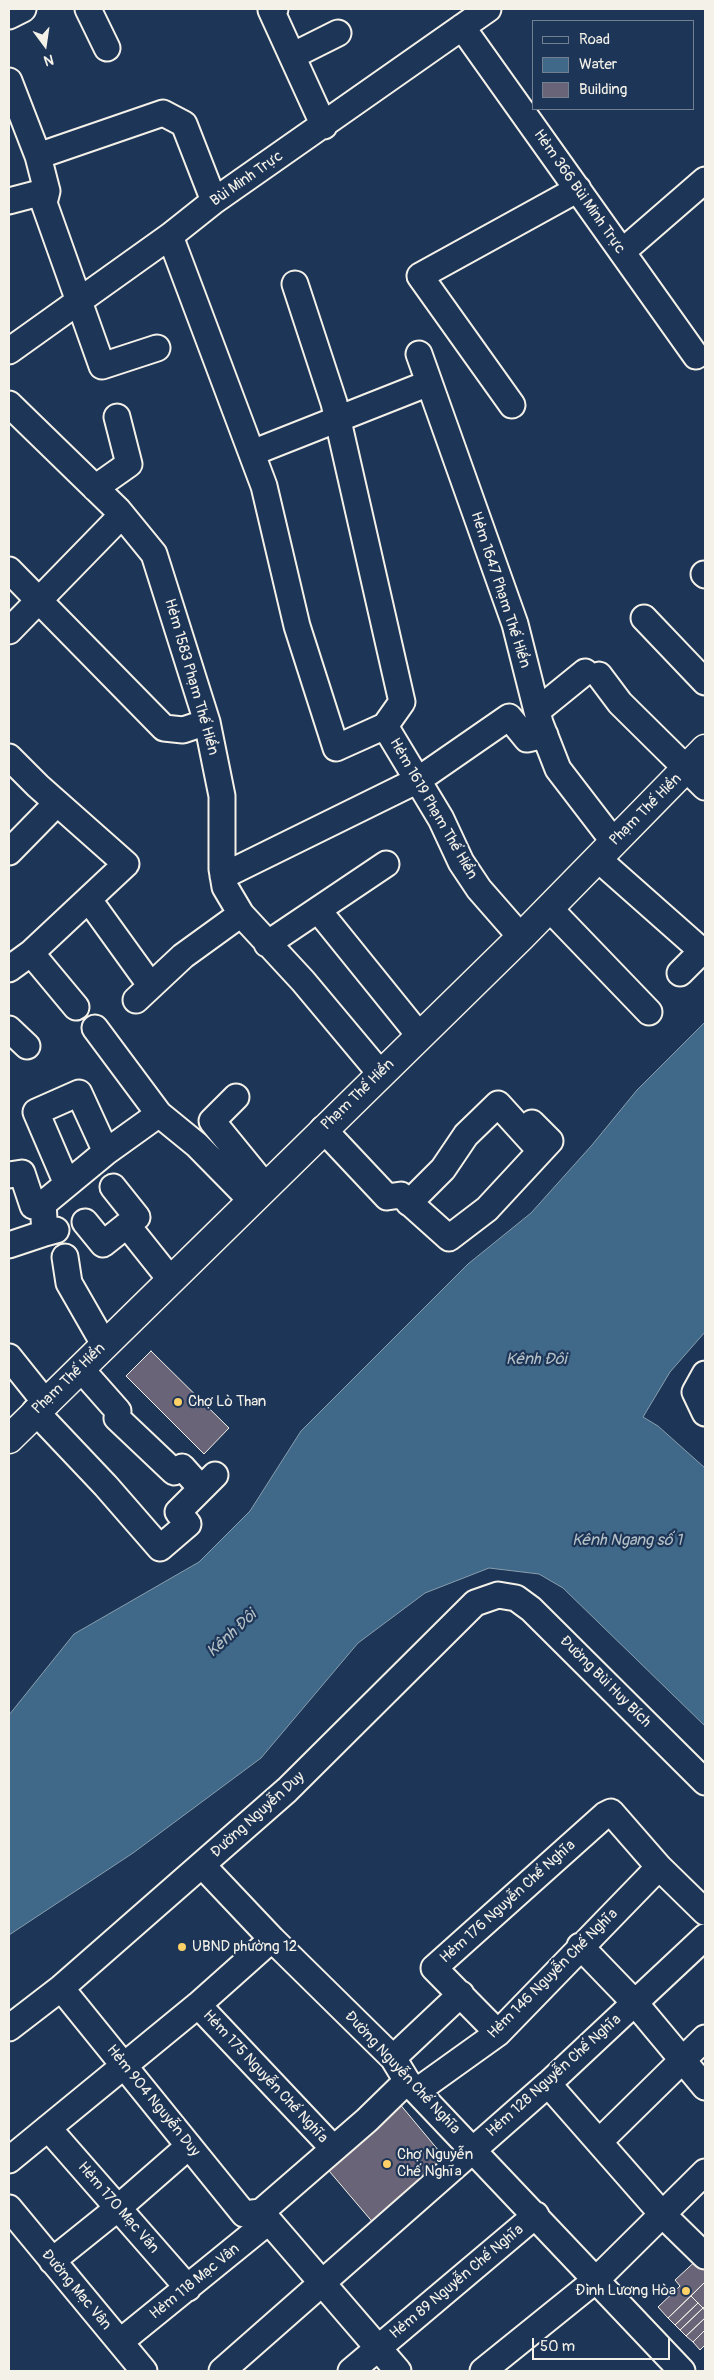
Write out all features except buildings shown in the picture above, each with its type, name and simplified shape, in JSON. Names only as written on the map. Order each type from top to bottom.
[{"type":"main road","name":"Phạm Thế Hiển","points":[[9,1439],[380,1073],[521,937],[606,850],[696,778],[705,749]]},
{"type":"street","points":[[9,16],[23,9]]},
{"type":"street","points":[[88,9],[107,48]]},
{"type":"street","points":[[275,9],[270,10],[324,126]]},
{"type":"street","name":"Bùi Minh Trực","points":[[9,351],[170,236],[214,202],[488,9]]},
{"type":"street","name":"Hẻm 366 Bùi Minh Trực","points":[[462,27],[696,356]]},
{"type":"street","points":[[292,56],[338,33]]},
{"type":"street","points":[[9,81],[38,156],[47,190],[44,203],[102,366],[157,348]]},
{"type":"street","points":[[38,156],[164,113],[184,124],[214,202]]},
{"type":"street","points":[[622,252],[705,180]]},
{"type":"street","points":[[512,405],[420,276],[578,189]]},
{"type":"street","points":[[9,202],[47,190]]},
{"type":"street","points":[[170,236],[264,486],[297,626],[336,748],[385,726],[402,702],[338,419],[295,284]]},
{"type":"street","name":"Hẻm 1647 Phạm Thế Hiển","points":[[419,354],[515,624],[537,711],[558,769],[606,850],[702,951],[680,973]]},
{"type":"street","points":[[252,452],[429,382]]},
{"type":"street","name":"Hẻm 1583 Phạm Thế Hiển","points":[[9,404],[122,515],[154,554],[207,722],[222,796],[223,876],[226,887],[240,914],[303,981],[380,1073]]},
{"type":"street","points":[[95,488],[129,464],[117,417]]},
{"type":"street","points":[[9,631],[38,599],[122,515]]},
{"type":"street","points":[[9,570],[164,728],[183,730],[207,722]]},
{"type":"street","points":[[644,618],[705,682]]},
{"type":"street","points":[[537,711],[592,674],[696,778]]},
{"type":"street","points":[[223,876],[418,780],[509,717],[527,739],[545,735]]},
{"type":"street","name":"Hẻm 1619 Phạm Thế Hiển","points":[[385,726],[418,780],[461,862],[479,889],[521,937]]},
{"type":"street","points":[[9,757],[57,803],[126,864],[31,953],[9,969]]},
{"type":"street","points":[[9,852],[57,803]]},
{"type":"street","points":[[267,944],[386,864]]},
{"type":"street","points":[[89,900],[143,993],[183,956],[240,914]]},
{"type":"street","points":[[549,908],[649,1012]]},
{"type":"street","points":[[318,910],[419,1035]]},
{"type":"street","points":[[31,953],[76,1007]]},
{"type":"street","points":[[95,1028],[159,1114],[258,1193]]},
{"type":"street","points":[[9,1029],[27,1046]]},
{"type":"street","points":[[67,1184],[36,1112],[79,1093],[106,1152]]},
{"type":"street","points":[[236,1097],[212,1121],[258,1193]]},
{"type":"street","points":[[410,1203],[443,1169],[466,1135],[498,1104],[541,1151]]},
{"type":"street","points":[[9,1175],[22,1173],[33,1206],[43,1204],[106,1152],[159,1114]]},
{"type":"street","points":[[323,1129],[387,1197],[401,1195],[449,1238],[487,1209],[550,1141],[532,1123]]},
{"type":"street","points":[[85,1222],[103,1244],[137,1218],[113,1187]]},
{"type":"street","points":[[9,1245],[51,1232],[43,1204]]},
{"type":"street","points":[[127,1225],[170,1279]]},
{"type":"street","points":[[65,1257],[62,1288],[104,1344]]},
{"type":"street","points":[[9,1357],[40,1407],[160,1548],[188,1524],[178,1512],[208,1481],[182,1467],[174,1472],[117,1418],[118,1411],[80,1368]]},
{"type":"street","name":"Đường Bùi Huy Bích","points":[[498,1595],[516,1598],[532,1609],[705,1782]]},
{"type":"street","name":"Đường Nguyễn Duy","points":[[9,2028],[61,1988],[287,1790],[475,1603],[498,1595]]},
{"type":"street","name":"Hẻm 176 Nguyễn Chế Nghĩa","points":[[498,2033],[434,1968],[611,1812],[659,1867]]},
{"type":"street","name":"Đường Nguyễn Chế Nghĩa","points":[[202,1865],[272,1939],[392,2058],[412,2086],[682,2371]]},
{"type":"street","points":[[659,1867],[705,1912]]},
{"type":"street","name":"Hẻm 146 Nguyễn Chế Nghĩa","points":[[333,2148],[412,2086],[498,2033],[580,1946],[659,1867]]},
{"type":"street","name":"Hẻm 128 Nguyễn Chế Nghĩa","points":[[222,2371],[322,2285],[548,2084],[705,1937]]},
{"type":"street","name":"Hẻm 175 Nguyễn Chế Nghĩa","points":[[123,2065],[198,2005],[272,1939]]},
{"type":"street","points":[[580,1946],[635,2003],[705,2087]]},
{"type":"street","name":"Hẻm 904 Nguyễn Duy","points":[[61,1988],[189,2146],[258,2216],[398,2371]]},
{"type":"street","points":[[392,2058],[461,1994]]},
{"type":"street","name":"Hẻm 175 Nguyễn Chế Nghĩa","points":[[198,2005],[333,2148]]},
{"type":"street","points":[[600,2141],[705,2038]]},
{"type":"street","points":[[9,2160],[123,2065]]},
{"type":"street","points":[[548,2084],[663,2215],[705,2256]]},
{"type":"street","name":"Hẻm 170 Mạc Vân","points":[[48,2128],[188,2288]]},
{"type":"street","points":[[52,2261],[118,2208],[189,2146]]},
{"type":"street","name":"Hẻm 118 Mạc Vân","points":[[120,2342],[188,2288],[258,2216],[333,2148]]},
{"type":"street","points":[[483,2371],[596,2279],[705,2172]]},
{"type":"street","name":"Đường Mạc Vân","points":[[9,2208],[144,2371]]},
{"type":"street","name":"Hẻm 89 Nguyễn Chế Nghĩa","points":[[351,2371],[536,2215]]},
{"type":"water","name":"Kênh Đôi","points":[[705,1022],[705,1332],[670,1372],[643,1417],[658,1426],[705,1468],[705,1726],[563,1588],[539,1574],[489,1568],[425,1593],[358,1643],[261,1758],[133,1853],[9,1935],[9,1715],[74,1634],[199,1562],[250,1511],[301,1431],[468,1264],[531,1213],[592,1145],[637,1090]]},
{"type":"place","name":"Chợ Lò Than","points":[[178,1402]]},
{"type":"place","name":"UBND phường 12","points":[[182,1947]]},
{"type":"place","name":"Chợ Nguyễn Chế Nghĩa","points":[[387,2164]]},
{"type":"place","name":"Đình Lương Hòa","points":[[686,2291]]},
{"type":"water label","name":"Kênh Ngang số 1","points":[[627,1541]]}]
